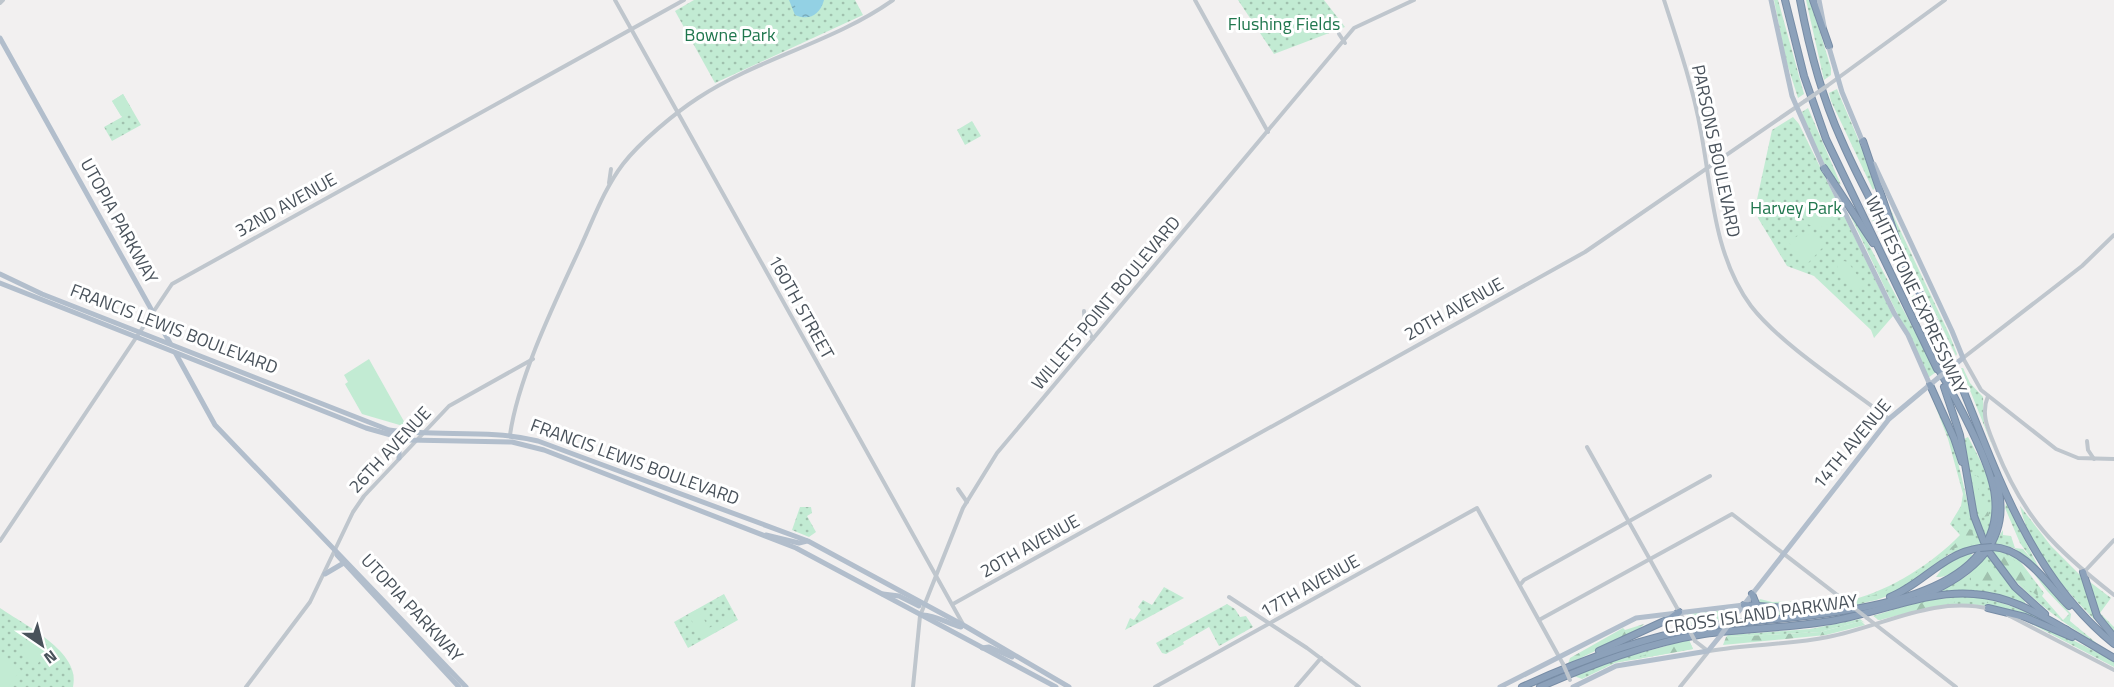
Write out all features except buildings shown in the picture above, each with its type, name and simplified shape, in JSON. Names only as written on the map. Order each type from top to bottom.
[{"type":"highway","name":"WHITESTONE EXPRESSWAY","points":[[1785,0],[1802,70],[1821,126],[1935,365],[1960,435],[1972,507],[1982,545],[1991,550],[2024,597],[2067,630],[2114,658]]},
{"type":"highway","name":"WHITESTONE EXPRESSWAY","points":[[1800,0],[1814,66],[1831,116],[1855,170],[1942,339],[2019,523],[2035,552],[2064,595],[2114,644]]},
{"type":"highway","points":[[1813,0],[1829,46]]},
{"type":"highway","points":[[1863,141],[1889,222],[1913,280]]},
{"type":"highway","points":[[1824,168],[1883,256]]},
{"type":"highway","points":[[1859,608],[1910,594],[1958,573],[1981,550],[1992,527],[1996,500],[1988,469],[1935,365]]},
{"type":"highway","points":[[1930,386],[1958,448],[1972,507]]},
{"type":"highway","points":[[1885,609],[1959,578],[1978,562],[1993,539],[2000,515],[2000,492],[1977,425]]},
{"type":"highway","points":[[1859,608],[1905,590],[1954,554],[1982,545]]},
{"type":"highway","points":[[1991,550],[2007,549],[2020,556],[2075,612],[2106,637]]},
{"type":"highway","points":[[2083,572],[2097,616],[2114,637]]},
{"type":"highway","points":[[1752,594],[1753,603],[1757,606]]},
{"type":"highway","points":[[1885,609],[1945,594],[1981,594],[2019,604],[2067,630]]},
{"type":"highway","points":[[1744,605],[1840,612]]},
{"type":"highway","name":"CROSS ISLAND PARKWAY","points":[[1522,687],[1611,650],[1667,634],[1718,625],[1859,608]]},
{"type":"highway","points":[[1988,608],[2035,621],[2101,650]]},
{"type":"highway","name":"CROSS ISLAND PARKWAY","points":[[1540,687],[1606,660],[1672,640],[1822,622],[1885,609]]},
{"type":"highway","points":[[1551,674],[1671,618],[1679,612]]},
{"type":"main road","points":[[1771,0],[1786,74],[1796,107],[1894,313],[1908,335],[1930,386]]},
{"type":"main road","points":[[1819,0],[1837,78],[1961,360]]},
{"type":"main road","name":"UTOPIA PARKWAY","points":[[0,38],[215,425],[459,687]]},
{"type":"main road","name":"FRANCIS LEWIS BOULEVARD","points":[[0,274],[40,293],[389,430],[422,434],[510,435],[552,446],[808,541],[1069,687]]},
{"type":"main road","name":"FRANCIS LEWIS BOULEVARD","points":[[0,283],[176,354],[394,437],[418,440],[519,443],[544,450],[796,548],[1056,687]]},
{"type":"main road","name":"14TH AVENUE","points":[[1708,651],[1889,419],[1961,360]]},
{"type":"main road","points":[[394,437],[399,447],[399,458]]},
{"type":"main road","points":[[764,536],[772,535],[799,543],[808,541]]},
{"type":"main road","name":"UTOPIA PARKWAY","points":[[334,552],[345,560],[466,687]]},
{"type":"main road","points":[[325,574],[342,564]]},
{"type":"main road","points":[[882,594],[899,596],[917,606],[924,606]]},
{"type":"main road","points":[[1500,687],[1561,661],[1633,620],[1744,605]]},
{"type":"main road","points":[[920,616],[928,615],[943,623],[967,628]]},
{"type":"main road","points":[[982,648],[989,647],[1026,662]]},
{"type":"main road","points":[[1573,687],[1621,665],[1708,651]]},
{"type":"main road","points":[[1586,687],[1593,677]]},
{"type":"street","name":"160TH STREET","points":[[615,0],[967,628]]},
{"type":"street","name":"32ND AVENUE","points":[[0,541],[172,284],[684,0]]},
{"type":"street","points":[[510,435],[533,359],[608,186],[624,162],[678,113],[697,99],[752,69],[869,17],[893,0]]},
{"type":"street","points":[[1195,0],[1268,132]]},
{"type":"street","name":"WILLETS POINT BOULEVARD","points":[[914,687],[920,616],[966,502],[1007,441],[1345,43],[1354,28],[1414,0]]},
{"type":"street","name":"PARSONS BOULEVARD","points":[[1664,0],[1694,94],[1711,200],[1727,260],[1752,306],[1776,332],[1889,419]]},
{"type":"street","name":"20TH AVENUE","points":[[953,604],[1585,252],[1827,86],[1945,0]]},
{"type":"street","points":[[1339,34],[1345,43]]},
{"type":"street","points":[[608,186],[611,169]]},
{"type":"street","name":"14TH AVENUE","points":[[1961,360],[2082,266],[2114,235]]},
{"type":"street","points":[[1084,311],[1085,325],[1093,339]]},
{"type":"street","name":"26TH AVENUE","points":[[246,687],[310,602],[356,507],[449,406],[533,359]]},
{"type":"street","points":[[1961,360],[1974,381],[1988,396],[2051,445],[2071,457],[2094,460],[2114,459]]},
{"type":"street","points":[[1988,396],[1984,408],[1986,422],[2018,497],[2049,539],[2083,572],[2114,596]]},
{"type":"street","points":[[2086,441],[2094,460]]},
{"type":"street","points":[[1587,447],[1695,641],[1708,651],[1823,638],[1955,605],[1988,608],[2019,620],[2114,670]]},
{"type":"street","points":[[1573,687],[1520,585],[1524,580],[1710,477]]},
{"type":"street","points":[[958,489],[966,502]]},
{"type":"street","name":"17TH AVENUE","points":[[1155,687],[1477,508],[1520,585]]},
{"type":"street","points":[[1539,620],[1732,514],[1956,687]]},
{"type":"street","points":[[2083,572],[2114,540]]},
{"type":"street","points":[[1229,597],[1321,658],[1359,687]]},
{"type":"street","name":"14TH AVENUE","points":[[1680,687],[1708,651]]},
{"type":"street","points":[[1296,687],[1321,658]]},
{"type":"green space","name":"Bowne Park","points":[[694,0],[855,0],[863,15],[715,83],[675,11]]},
{"type":"green space","name":"Flushing Fields","points":[[1238,0],[1324,0],[1345,27],[1274,54]]},
{"type":"green space","points":[[1774,0],[1778,0],[1804,94],[1798,98],[1786,60]]},
{"type":"green space","points":[[1806,0],[1810,0],[1831,68],[1831,75],[1824,80]]},
{"type":"green space","points":[[1306,20],[1314,37],[1295,44],[1290,32],[1297,22]]},
{"type":"green space","points":[[1837,89],[1868,163],[1875,188],[1873,190],[1831,101],[1829,93]]},
{"type":"green space","points":[[123,94],[141,125],[112,141],[104,127],[122,117],[112,101]]},
{"type":"green space","points":[[123,94],[132,110],[121,116],[112,101]]},
{"type":"green space","points":[[1808,108],[1841,185],[1824,163],[1808,130],[1802,112]]},
{"type":"green space","name":"Harvey Park","points":[[1793,117],[1799,124],[1893,316],[1874,338],[1871,330],[1814,276],[1787,266],[1758,218],[1756,204],[1772,130]]},
{"type":"green space","points":[[972,121],[981,136],[965,145],[957,130]]},
{"type":"green space","points":[[1820,196],[1835,221],[1819,228],[1807,224],[1799,212]]},
{"type":"green space","points":[[1885,198],[1950,336],[1956,356],[1896,232]]},
{"type":"green space","points":[[1868,207],[1948,363],[1943,367],[1932,336],[1866,208]]},
{"type":"green space","points":[[1850,215],[1853,215],[1936,372],[1928,378]]},
{"type":"green space","points":[[1809,234],[1826,244],[1809,262],[1805,262],[1788,242],[1799,235]]},
{"type":"green space","points":[[1844,261],[1848,262],[1864,285],[1855,293],[1837,270],[1838,265]]},
{"type":"green space","points":[[369,359],[406,425],[362,414],[345,384],[348,382],[344,375]]},
{"type":"green space","points":[[1961,368],[1970,383],[1983,397],[1984,422],[1994,450]]},
{"type":"green space","points":[[1931,395],[1953,442],[1972,520],[1982,545],[1949,554],[1897,592],[1858,605],[1851,600],[1881,590],[1910,574],[1937,556],[1960,535],[1950,524],[1961,506],[1963,494],[1948,439]]},
{"type":"green space","points":[[1968,437],[1986,473],[1994,503],[1992,522],[1985,539],[1975,509],[1964,439]]},
{"type":"green space","points":[[1976,475],[1980,479],[1978,490],[1980,503],[1988,506],[1989,516],[1982,517],[1977,510],[1972,477]]},
{"type":"green space","points":[[2006,503],[2042,574],[2014,548],[1994,544],[2003,530],[2003,535],[2011,536],[2015,548],[2023,549],[2033,561],[2020,543],[2005,508]]},
{"type":"green space","points":[[2020,506],[2051,546],[2082,577],[2097,622],[2061,583],[2040,554],[2031,538]]},
{"type":"green space","points":[[800,507],[811,507],[812,513],[807,516],[816,532],[809,537],[792,530]]},
{"type":"green space","points":[[1962,521],[1963,527],[1972,530],[1976,543],[1953,549],[1941,556],[1958,541],[1961,535],[1953,522]]},
{"type":"green space","points":[[1991,550],[2016,556],[2044,593],[2042,596],[2063,620],[2069,614],[2047,591],[2026,563],[2071,614],[2070,621],[2100,646],[2069,626],[2026,592]]},
{"type":"green space","points":[[1995,550],[2009,556],[2023,568],[2034,582],[2038,596],[2014,579],[1993,553]]},
{"type":"green space","points":[[1969,553],[1973,555],[1957,570],[1947,576],[1936,577],[1947,562]]},
{"type":"green space","points":[[1987,555],[2024,599],[2026,606],[1943,592],[1942,590],[1968,575]]},
{"type":"green space","points":[[1987,560],[2006,585],[1971,582],[1971,577]]},
{"type":"green space","points":[[1932,562],[1894,592],[1868,602],[1854,601],[1889,589]]},
{"type":"green space","points":[[2090,582],[2111,598],[2100,613],[2114,627],[2114,634],[2101,620]]},
{"type":"green space","points":[[1164,587],[1184,598],[1125,630],[1130,618],[1134,620],[1141,610],[1138,607],[1143,600],[1152,605]]},
{"type":"green space","points":[[724,594],[738,620],[688,648],[674,622]]},
{"type":"green space","points":[[1960,596],[1987,599],[2011,606],[2058,629],[2009,612],[1970,604],[1931,607],[1880,620],[1873,616],[1915,603]]},
{"type":"green space","points":[[1985,598],[1990,603],[1960,601],[1878,620],[1874,616],[1936,599]]},
{"type":"green space","points":[[1760,599],[1772,602],[1814,601],[1831,605],[1838,602],[1846,608],[1822,610],[1764,605],[1758,602]]},
{"type":"green space","points":[[1227,604],[1235,609],[1240,617],[1246,616],[1253,627],[1219,646],[1209,627],[1166,654],[1162,653],[1156,643]]},
{"type":"green space","points":[[0,608],[36,631],[60,651],[69,662],[73,674],[73,687],[0,687]]},
{"type":"green space","points":[[1749,608],[1788,610],[1789,612],[1787,615],[1740,620]]},
{"type":"green space","points":[[698,609],[709,628],[731,615],[735,621],[702,639],[688,614]]},
{"type":"green space","points":[[1735,609],[1726,621],[1692,626],[1687,614]]},
{"type":"green space","points":[[1860,619],[1865,623],[1861,621],[1820,632],[1726,637],[1728,635],[1810,629]]},
{"type":"green space","points":[[2024,620],[2059,633],[2114,661],[2114,667]]},
{"type":"green space","points":[[1861,621],[1865,625],[1826,635],[1723,645],[1726,637],[1820,632]]},
{"type":"green space","points":[[1644,624],[1637,631],[1568,664],[1570,658],[1623,628],[1625,630]]},
{"type":"green space","points":[[32,636],[49,647],[37,665],[28,660],[24,652]]},
{"type":"green space","points":[[1689,640],[1693,649],[1615,663],[1582,679],[1574,676],[1613,660]]},
{"type":"green space","points":[[1689,640],[1693,649],[1632,660],[1672,644]]},
{"type":"green space","points":[[0,653],[21,670],[8,687],[0,687]]},
{"type":"water","points":[[789,0],[824,0],[817,13],[809,17],[800,17],[795,15]]}]
